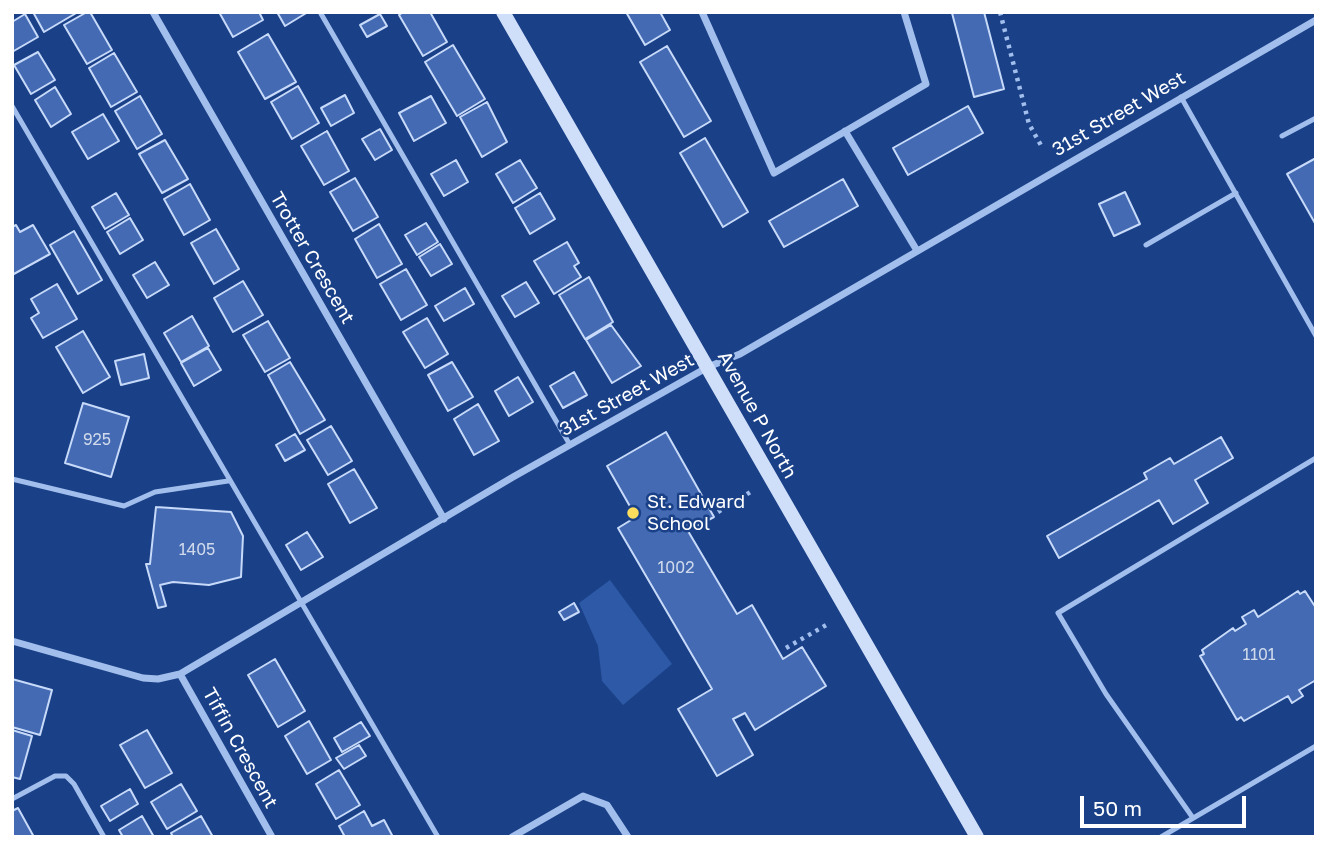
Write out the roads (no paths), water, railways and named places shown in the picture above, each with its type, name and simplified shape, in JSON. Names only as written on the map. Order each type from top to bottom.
[{"type":"main road","name":"Avenue P North","points":[[503,12],[708,367],[846,614],[977,837]]},
{"type":"street","name":"Trotter Crescent","points":[[153,12],[444,519]]},
{"type":"street","points":[[702,12],[774,173],[926,84],[904,12]]},
{"type":"street","name":"31st Street West","points":[[12,641],[143,678],[158,680],[180,674],[570,445],[708,367],[740,354],[916,249],[1316,20]]},
{"type":"street","points":[[845,131],[916,249]]},
{"type":"street","name":"Tiffin Crescent","points":[[180,674],[272,837]]},
{"type":"street","points":[[512,837],[583,796],[607,805],[628,837]]},
{"type":"lane","points":[[320,12],[570,445]]},
{"type":"lane","points":[[1181,97],[1316,336]]},
{"type":"lane","points":[[12,106],[228,481],[303,601],[438,837]]},
{"type":"lane","points":[[1282,136],[1316,118]]},
{"type":"lane","points":[[1146,245],[1236,193]]},
{"type":"lane","points":[[1193,818],[1106,694],[1058,613],[1316,458]]},
{"type":"lane","points":[[12,479],[124,506],[155,492],[228,481]]},
{"type":"lane","points":[[1161,837],[1316,746]]},
{"type":"lane","points":[[12,799],[55,775],[66,776],[74,784],[104,837]]},
{"type":"place","name":"St. Edward School","points":[[633,513]]}]
